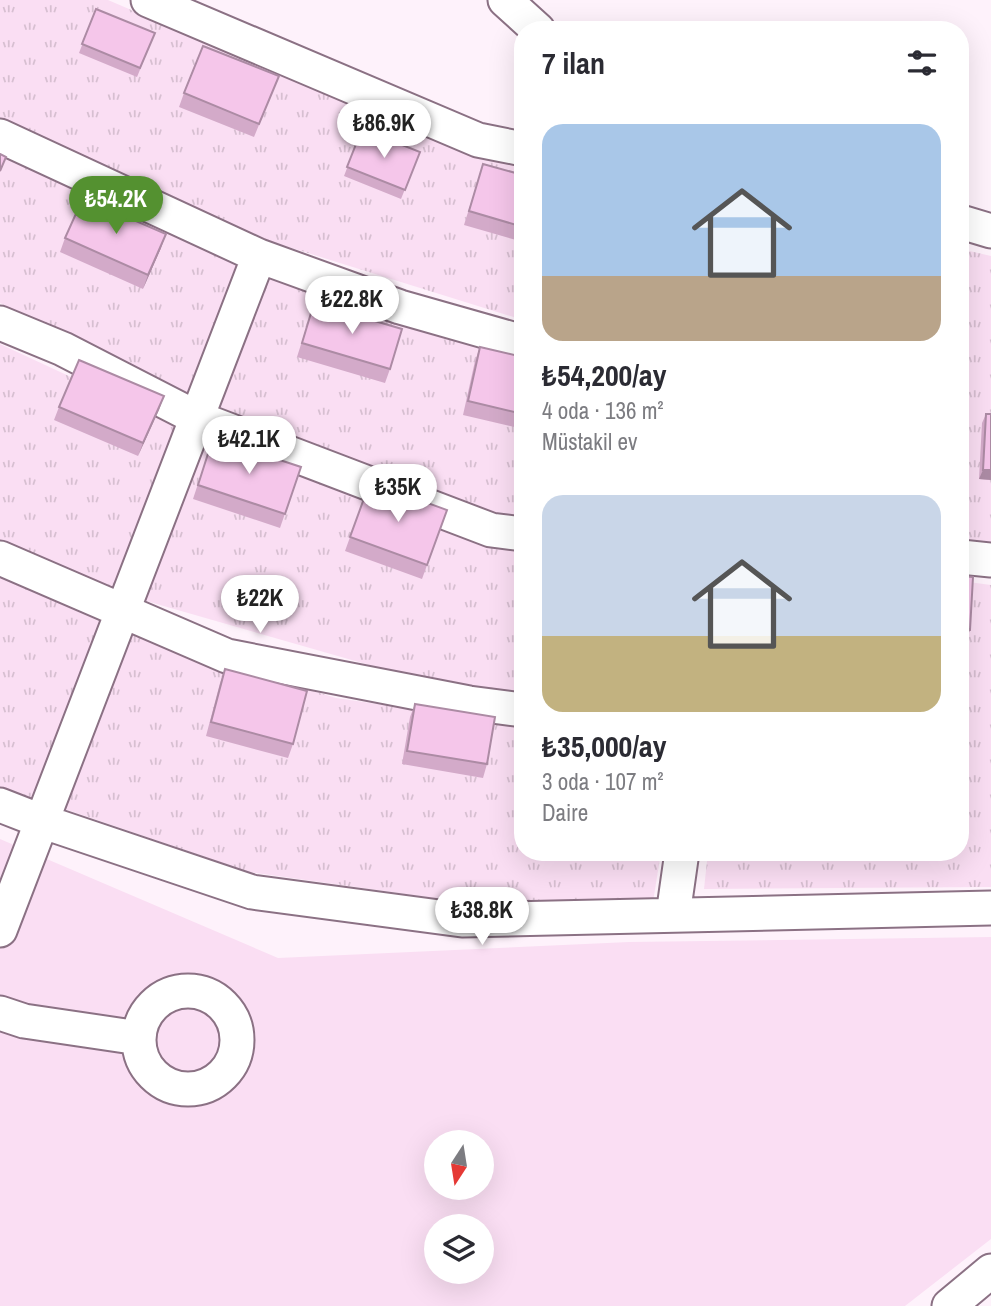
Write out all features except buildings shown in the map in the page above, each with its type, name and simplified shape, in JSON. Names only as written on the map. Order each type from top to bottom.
[{"type":"street","points":[[148,0],[478,140],[514,147]]},
{"type":"street","points":[[505,0],[528,21]]},
{"type":"street","points":[[0,136],[259,256],[400,307],[514,339]]},
{"type":"street","points":[[969,224],[991,231]]},
{"type":"street","points":[[0,930],[259,256]]},
{"type":"street","points":[[0,323],[63,349],[197,418],[491,530],[514,533]]},
{"type":"street","points":[[0,558],[227,656],[469,704],[514,709]]},
{"type":"street","points":[[969,558],[991,560]]},
{"type":"street","points":[[0,805],[252,892],[462,920],[991,908]]},
{"type":"street","points":[[673,915],[681,861]]},
{"type":"street","points":[[0,1013],[24,1021],[139,1038]]},
{"type":"street","points":[[950,1306],[991,1271]]},
{"type":"green space","points":[[0,0],[108,0],[436,141],[514,161],[514,317],[266,240],[0,121]]},
{"type":"green space","points":[[0,147],[514,347],[514,518],[270,434],[0,303]]},
{"type":"green space","points":[[969,251],[991,256],[991,546],[969,543]]},
{"type":"green space","points":[[0,344],[200,437],[484,544],[514,548],[514,694],[432,683],[94,586],[0,544]]},
{"type":"green space","points":[[0,577],[128,634],[336,698],[514,724],[514,861],[660,861],[653,902],[483,905],[249,872],[0,787]]},
{"type":"green space","points":[[969,582],[991,585],[991,887],[704,889],[707,861],[969,861]]},
{"type":"green space","points":[[0,839],[278,958],[629,942],[991,937],[991,1239],[905,1306],[0,1306]]}]
